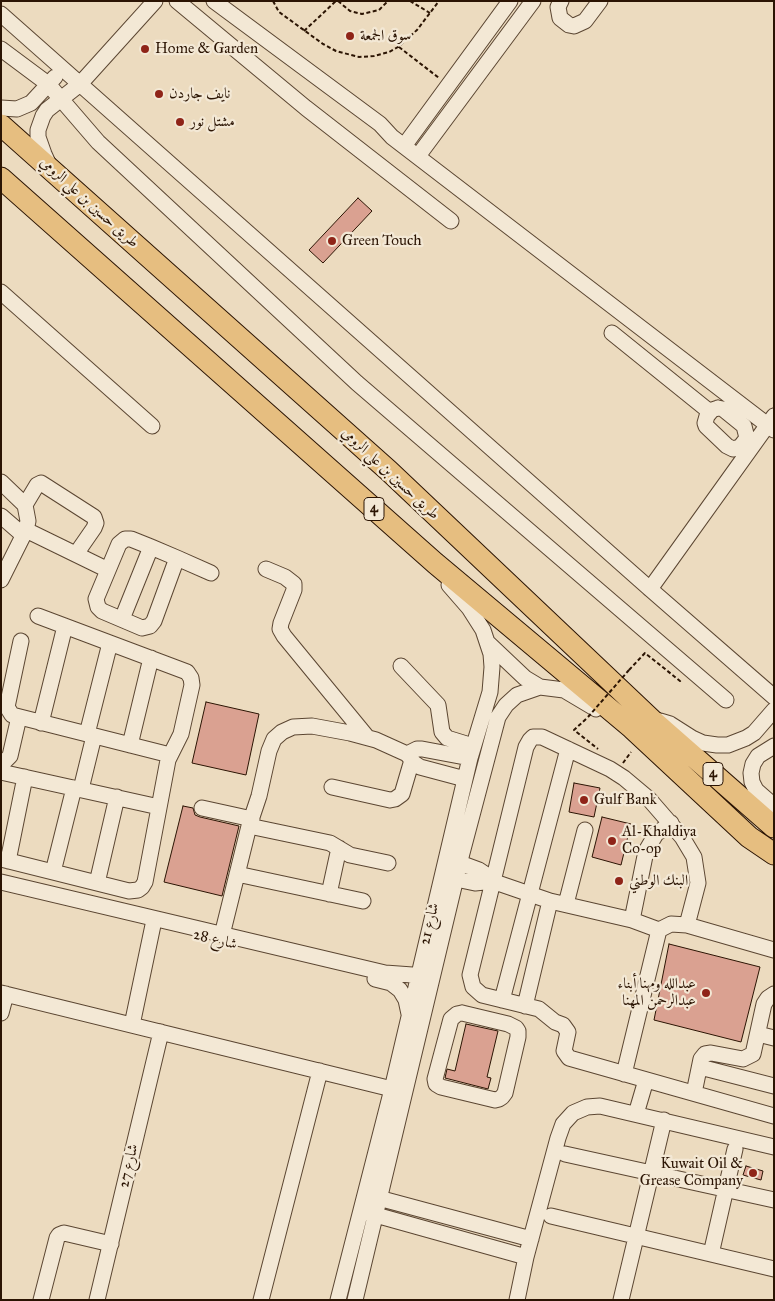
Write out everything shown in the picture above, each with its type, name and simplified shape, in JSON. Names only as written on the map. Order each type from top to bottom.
[{"type":"highway","name":"طريق حسين بن علي الرومي","points":[[1,125],[389,471],[653,721],[774,828]]},
{"type":"highway","name":"4","points":[[1,178],[435,563],[632,728],[750,837],[774,854]]},
{"type":"highway","points":[[750,837],[774,862]]},
{"type":"street","points":[[52,170],[41,146],[38,130],[43,116],[80,84],[155,1]]},
{"type":"street","points":[[177,1],[306,108],[451,221]]},
{"type":"street","points":[[203,1],[376,130],[392,137]]},
{"type":"street","points":[[214,1],[380,124],[392,137],[689,365],[771,424],[650,589]]},
{"type":"street","points":[[404,146],[510,1]]},
{"type":"street","points":[[418,156],[533,1]]},
{"type":"street","points":[[561,1],[558,6],[560,18],[569,25],[574,26],[585,21],[600,1]]},
{"type":"street","points":[[1,14],[774,697]]},
{"type":"street","points":[[1,49],[48,84],[103,147],[357,383],[726,700]]},
{"type":"street","points":[[1,108],[17,109],[24,107],[37,98],[62,68]]},
{"type":"street","points":[[1,292],[152,426]]},
{"type":"street","points":[[612,333],[710,412]]},
{"type":"street","points":[[674,383],[689,365]]},
{"type":"street","points":[[1,482],[24,505],[28,520],[1,580]]},
{"type":"street","points":[[24,505],[36,484],[41,483],[94,517],[96,523],[94,528],[76,554]]},
{"type":"street","points":[[1,516],[24,532],[108,570]]},
{"type":"street","points":[[177,558],[152,624],[148,628],[142,628],[102,612],[96,604],[96,599],[108,570],[119,544],[123,540],[130,539],[151,547],[177,558],[211,573]]},
{"type":"street","points":[[122,619],[151,547]]},
{"type":"street","name":"شارع 21","points":[[355,1300],[368,1213],[392,1089],[409,1016],[426,976],[460,863],[486,730],[487,704],[492,679],[491,654],[488,642],[477,618],[448,583],[435,563]]},
{"type":"street","points":[[266,568],[285,577],[294,584],[294,590],[281,623],[280,629],[284,636],[367,737]]},
{"type":"street","points":[[25,777],[5,860],[134,891],[142,887],[145,882],[170,755],[181,734],[192,681],[187,672],[38,616]]},
{"type":"street","points":[[41,722],[65,626]]},
{"type":"street","points":[[21,641],[7,707],[12,715],[170,755]]},
{"type":"street","points":[[488,642],[525,678],[540,687]]},
{"type":"street","points":[[53,872],[78,788],[110,643]]},
{"type":"street","points":[[130,745],[151,658]]},
{"type":"street","points":[[401,666],[438,705],[442,732],[447,738],[471,752]]},
{"type":"street","name":"شارع 21","points":[[372,1196],[417,1042],[426,976],[471,752],[486,730],[512,699],[524,691],[540,687],[564,690],[632,728]]},
{"type":"street","points":[[653,721],[662,721],[670,724],[692,738],[717,746],[728,745],[746,738],[770,715]]},
{"type":"street","points":[[770,715],[764,732],[774,745],[758,756],[753,764],[751,773],[752,782],[756,790],[774,806]]},
{"type":"street","points":[[1,765],[8,759],[6,750],[8,733],[19,717]]},
{"type":"street","points":[[222,935],[269,751],[274,739],[282,732],[293,727],[312,726],[367,737],[409,757],[420,767],[465,779]]},
{"type":"street","points":[[687,925],[697,892],[698,874],[691,849],[671,823],[648,799],[624,778],[610,769],[542,737],[533,738],[527,743],[491,880],[470,981],[482,995],[539,1009],[566,1027],[568,1034],[564,1051],[569,1058],[774,1116]]},
{"type":"street","points":[[332,788],[390,800],[395,799],[402,794],[409,757],[417,749],[471,752]]},
{"type":"street","points":[[502,1000],[528,894],[568,749]]},
{"type":"street","points":[[1,772],[159,807]]},
{"type":"street","points":[[97,883],[117,797]]},
{"type":"street","points":[[202,808],[330,843],[350,855],[388,863]]},
{"type":"street","points":[[632,920],[646,851],[656,834],[671,823]]},
{"type":"street","points":[[566,904],[585,830]]},
{"type":"street","points":[[329,894],[339,848]]},
{"type":"street","points":[[460,863],[479,870],[491,880],[550,901],[632,920],[659,930],[671,924],[687,925],[774,950]]},
{"type":"street","points":[[237,874],[364,901]]},
{"type":"street","points":[[456,879],[475,883],[491,880]]},
{"type":"street","name":"شارع 28","points":[[1,882],[385,973],[426,976]]},
{"type":"street","name":"شارع 28","points":[[1,889],[385,981],[396,986],[404,995],[409,1016]]},
{"type":"street","points":[[525,1006],[550,901]]},
{"type":"street","points":[[132,1025],[152,925]]},
{"type":"street","points":[[624,1074],[659,930]]},
{"type":"street","points":[[1,1013],[4,994],[392,1089]]},
{"type":"street","points":[[694,1093],[703,1056],[708,1053],[738,1059],[748,1057],[755,1049],[765,1001],[774,994]]},
{"type":"street","points":[[458,1014],[508,1024],[516,1028],[518,1033],[505,1093],[495,1100],[438,1086],[436,1079],[443,1049],[451,1019],[458,1014]]},
{"type":"street","name":"شارع 27","points":[[97,1300],[161,1032]]},
{"type":"street","points":[[758,1034],[774,1038]]},
{"type":"street","points":[[417,1042],[443,1049]]},
{"type":"street","points":[[700,1067],[774,1086]]},
{"type":"street","points":[[261,1300],[320,1070]]},
{"type":"street","points":[[636,1114],[646,1080]]},
{"type":"street","points":[[517,1300],[526,1257],[558,1138],[563,1124],[579,1109],[594,1106],[636,1114],[774,1147]]},
{"type":"street","points":[[621,1300],[664,1120]]},
{"type":"street","points":[[711,1254],[735,1149]]},
{"type":"street","points":[[565,1154],[774,1200]]},
{"type":"street","points":[[372,1196],[531,1239]]},
{"type":"street","points":[[368,1213],[526,1257]]},
{"type":"street","name":"شارع 21","points":[[338,1300],[368,1213]]},
{"type":"street","points":[[551,1216],[774,1269]]},
{"type":"street","points":[[454,1237],[458,1220]]},
{"type":"street","points":[[41,1300],[56,1238],[59,1235],[64,1233],[110,1244]]},
{"type":"path","points":[[273,1],[279,12],[336,51],[359,57],[374,56],[389,52],[398,47],[412,35],[439,1]]},
{"type":"path","points":[[304,30],[337,1],[350,11],[362,14],[379,10],[388,1]]},
{"type":"path","points":[[410,1],[430,12]]},
{"type":"path","points":[[398,47],[448,86]]},
{"type":"path","points":[[601,751],[574,730],[645,653],[680,681]]},
{"type":"path","points":[[621,766],[631,752]]},
{"type":"building","points":[[358,198],[372,211],[323,263],[309,250]]},
{"type":"building","points":[[206,702],[259,714],[246,775],[192,763]]},
{"type":"building","name":"Gulf Bank","points":[[574,783],[600,788],[594,817],[569,812]]},
{"type":"building","points":[[183,806],[193,808],[195,815],[200,817],[239,826],[222,896],[164,882]]},
{"type":"building","name":"Al-Khaldiya Co-op","points":[[602,817],[631,824],[621,865],[592,857]]},
{"type":"building","name":"عبدالله ومهنا أبناء عبدالرحمن المهنا","points":[[669,944],[760,967],[741,1042],[654,1020]]},
{"type":"building","points":[[466,1024],[498,1031],[487,1077],[491,1078],[488,1089],[445,1078],[447,1069],[455,1071]]},
{"type":"building","name":"Kuwait Oil & Grease Company","points":[[746,1166],[763,1171],[761,1180],[743,1175]]},
{"type":"place","name":"سوق الجمعة","points":[[350,36]]},
{"type":"place","name":"Home & Garden","points":[[145,49]]},
{"type":"place","name":"نايف جاردن","points":[[159,94]]},
{"type":"place","name":"مشتل نور","points":[[180,122]]},
{"type":"place","name":"Green Touch","points":[[332,241]]},
{"type":"place","name":"Gulf Bank","points":[[584,800]]},
{"type":"place","name":"Al-Khaldiya Co-op","points":[[612,841]]},
{"type":"place","name":"البنك الوطني","points":[[619,881]]},
{"type":"place","name":"عبدالله ومهنا أبناء عبدالرحمن المهنا","points":[[706,993]]},
{"type":"place","name":"Kuwait Oil & Grease Company","points":[[753,1173]]}]
